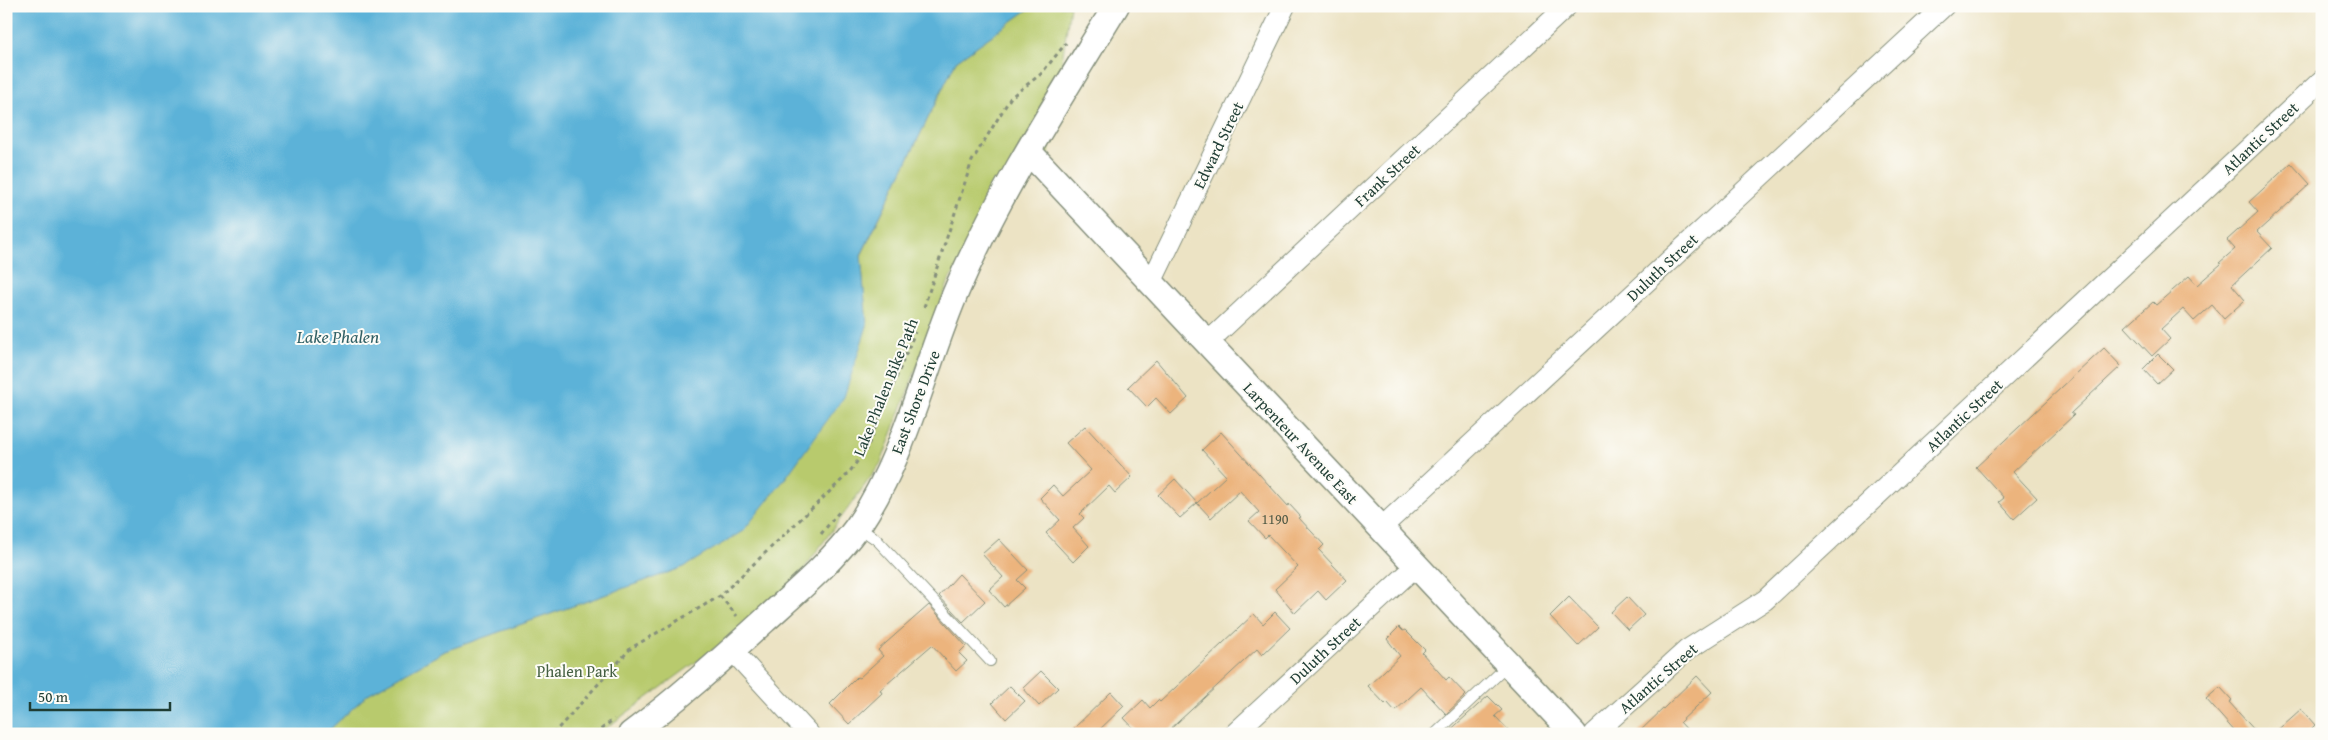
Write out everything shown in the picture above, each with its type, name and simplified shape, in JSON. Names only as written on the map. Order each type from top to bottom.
[{"type":"street","name":"East Shore Drive","points":[[624,725],[676,700],[827,562],[850,516],[893,460],[958,288],[1000,200],[1116,6]]},
{"type":"street","name":"Edward Street","points":[[1151,283],[1285,6]]},
{"type":"street","name":"Frank Street","points":[[1207,343],[1567,6]]},
{"type":"street","name":"Duluth Street","points":[[1381,528],[1944,6]]},
{"type":"street","name":"Atlantic Street","points":[[1594,734],[1687,650],[1765,600],[2322,80]]},
{"type":"street","name":"Larpenteur Avenue East","points":[[1028,151],[1574,734]]},
{"type":"street","name":"Duluth Street","points":[[1234,734],[1416,566]]},
{"type":"street","points":[[732,650],[809,734]]},
{"type":"lane","points":[[850,516],[888,551],[990,661]]},
{"type":"lane","points":[[1435,734],[1508,664]]},
{"type":"path","points":[[923,311],[972,161],[1011,97],[1041,74],[1071,39],[1058,62]]},
{"type":"path","name":"Lake Phalen Bike Path","points":[[907,364],[922,328]]},
{"type":"path","points":[[553,734],[631,648],[720,596],[848,474],[868,448],[916,330]]},
{"type":"path","points":[[816,541],[850,516]]},
{"type":"path","points":[[720,596],[737,616]]},
{"type":"path","points":[[730,623],[744,610]]},
{"type":"path","points":[[596,734],[624,725]]},
{"type":"green space","name":"Phalen Park","points":[[1033,6],[1070,6],[1048,160],[950,278],[881,463],[782,599],[602,731],[604,734],[325,734],[368,694],[445,651],[684,567],[743,530],[867,326],[861,256],[956,61]]},
{"type":"water","name":"Lake Phalen","points":[[6,6],[1033,6],[956,61],[861,255],[867,326],[844,397],[784,480],[743,531],[684,567],[445,651],[368,694],[325,734],[6,734]]},
{"type":"building","points":[[2291,163],[2310,184],[2257,232],[2272,248],[2232,285],[2245,300],[2224,319],[2212,305],[2194,321],[2183,309],[2161,329],[2170,339],[2152,356],[2125,327],[2153,302],[2156,305],[2189,276],[2197,285],[2221,264],[2219,263],[2235,249],[2227,240],[2258,212],[2249,202]]},
{"type":"building","points":[[2104,348],[2121,366],[2071,413],[2074,415],[2013,472],[2037,498],[2014,519],[1999,502],[2004,498],[1976,467]]},
{"type":"building","points":[[2158,354],[2173,369],[2157,384],[2143,369]]},
{"type":"building","points":[[1156,360],[1188,398],[1171,414],[1156,398],[1147,407],[1128,387]]},
{"type":"building","points":[[1085,426],[1132,477],[1115,493],[1109,486],[1080,514],[1084,518],[1073,528],[1089,546],[1073,562],[1046,533],[1060,520],[1040,498],[1053,485],[1063,496],[1091,470],[1066,443]]},
{"type":"building","points":[[1221,432],[1288,506],[1289,504],[1301,517],[1299,518],[1324,545],[1319,550],[1347,580],[1326,600],[1318,591],[1295,613],[1275,589],[1298,567],[1268,535],[1265,538],[1249,521],[1259,512],[1240,491],[1211,518],[1197,503],[1226,476],[1202,450]]},
{"type":"building","points":[[1175,479],[1197,503],[1180,518],[1158,495]]},
{"type":"building","points":[[999,539],[1028,570],[1017,580],[1025,588],[1004,607],[989,590],[1003,577],[982,554]]},
{"type":"building","points":[[959,574],[985,601],[963,622],[939,596]]},
{"type":"building","points":[[1569,597],[1598,627],[1578,646],[1550,616]]},
{"type":"building","points":[[1627,597],[1644,615],[1628,630],[1611,612]]},
{"type":"building","points":[[929,605],[966,646],[959,653],[967,661],[956,671],[932,645],[880,690],[882,693],[849,724],[830,704],[857,677],[859,678],[883,656],[878,650]]},
{"type":"building","points":[[1275,612],[1290,628],[1262,655],[1257,649],[1165,734],[1139,734],[1124,718],[1143,700],[1150,708],[1158,700],[1160,702],[1254,614],[1263,624]]},
{"type":"building","points":[[1399,627],[1403,631],[1405,630],[1425,650],[1422,653],[1446,680],[1449,677],[1466,695],[1446,714],[1421,687],[1395,711],[1387,702],[1385,704],[1368,686],[1400,656],[1387,639]]},
{"type":"building","points":[[1041,671],[1058,688],[1039,706],[1023,688]]},
{"type":"building","points":[[1697,676],[1712,692],[1680,722],[1691,734],[1637,734]]},
{"type":"building","points":[[1010,686],[1025,701],[1006,719],[992,703]]},
{"type":"building","points":[[2220,687],[2232,700],[2229,702],[2258,734],[2237,734],[2206,699]]},
{"type":"building","points":[[1111,692],[1124,706],[1095,734],[1068,734]]},
{"type":"building","points":[[1488,696],[1502,710],[1495,716],[1512,734],[1446,734]]},
{"type":"building","points":[[2301,709],[2315,725],[2306,734],[2273,734]]}]
